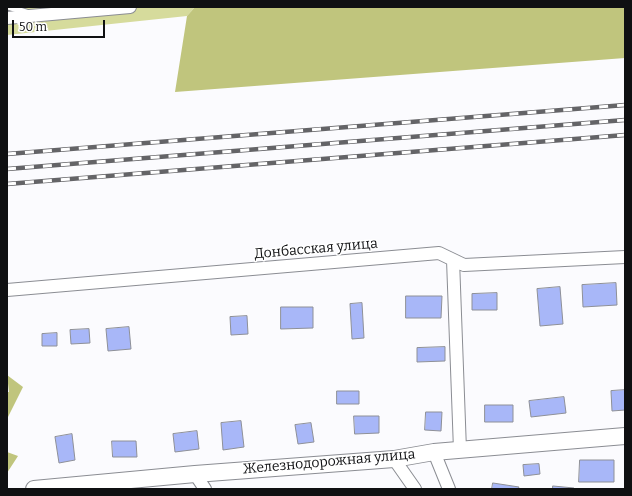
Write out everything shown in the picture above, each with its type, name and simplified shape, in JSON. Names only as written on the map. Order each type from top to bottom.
[{"type":"street","points":[[7,18],[130,7]]},
{"type":"street","name":"Донбасская улица","points":[[7,290],[439,253],[464,265],[625,257]]},
{"type":"street","points":[[453,260],[460,450]]},
{"type":"street","name":"Железнодорожная улица","points":[[34,489],[195,474],[394,459],[434,452],[625,436]]},
{"type":"street","points":[[434,452],[449,489]]},
{"type":"street","points":[[394,459],[415,489]]},
{"type":"street","points":[[195,474],[205,489]]},
{"type":"lane","points":[[9,7],[30,14],[31,16]]},
{"type":"green space","points":[[7,7],[195,7],[187,16],[7,35]]},
{"type":"green space","points":[[195,7],[625,7],[625,58],[175,92],[187,16]]},
{"type":"green space","points":[[7,375],[23,387],[7,419],[7,392],[9,392]]},
{"type":"green space","points":[[7,452],[18,456],[7,473]]},
{"type":"building","points":[[616,283],[617,305],[583,307],[582,285]]},
{"type":"building","points":[[560,287],[563,324],[540,326],[537,289]]},
{"type":"building","points":[[497,293],[497,310],[472,310],[472,294]]},
{"type":"building","points":[[406,296],[442,296],[441,318],[406,318]]},
{"type":"building","points":[[362,303],[364,338],[352,339],[350,304]]},
{"type":"building","points":[[281,307],[313,307],[313,328],[281,329]]},
{"type":"building","points":[[247,316],[248,334],[231,335],[230,317]]},
{"type":"building","points":[[129,327],[131,349],[108,351],[106,329]]},
{"type":"building","points":[[89,329],[90,343],[71,344],[70,330]]},
{"type":"building","points":[[57,333],[57,346],[42,346],[42,334]]},
{"type":"building","points":[[445,347],[445,361],[417,362],[417,348]]},
{"type":"building","points":[[625,390],[625,410],[612,411],[611,391]]},
{"type":"building","points":[[337,391],[359,391],[359,404],[337,404]]},
{"type":"building","points":[[564,397],[566,413],[531,417],[529,401]]},
{"type":"building","points":[[485,405],[513,405],[513,422],[485,422]]},
{"type":"building","points":[[426,412],[442,412],[441,431],[425,430]]},
{"type":"building","points":[[354,416],[379,416],[379,433],[355,434]]},
{"type":"building","points":[[241,421],[244,447],[223,450],[221,423]]},
{"type":"building","points":[[311,423],[314,442],[298,444],[295,425]]},
{"type":"building","points":[[197,431],[199,449],[175,452],[173,434]]},
{"type":"building","points":[[72,434],[75,460],[59,463],[55,437]]},
{"type":"building","points":[[112,441],[136,441],[137,457],[113,457]]},
{"type":"building","points":[[580,460],[614,460],[614,482],[579,482]]},
{"type":"building","points":[[539,464],[540,474],[524,476],[523,465]]},
{"type":"building","points":[[493,483],[519,487],[518,489],[492,489]]},
{"type":"building","points":[[553,486],[574,488],[553,489]]},
{"type":"railway","points":[[7,154],[625,105]]},
{"type":"railway","points":[[7,169],[625,120]]},
{"type":"railway","points":[[7,184],[625,135]]}]
